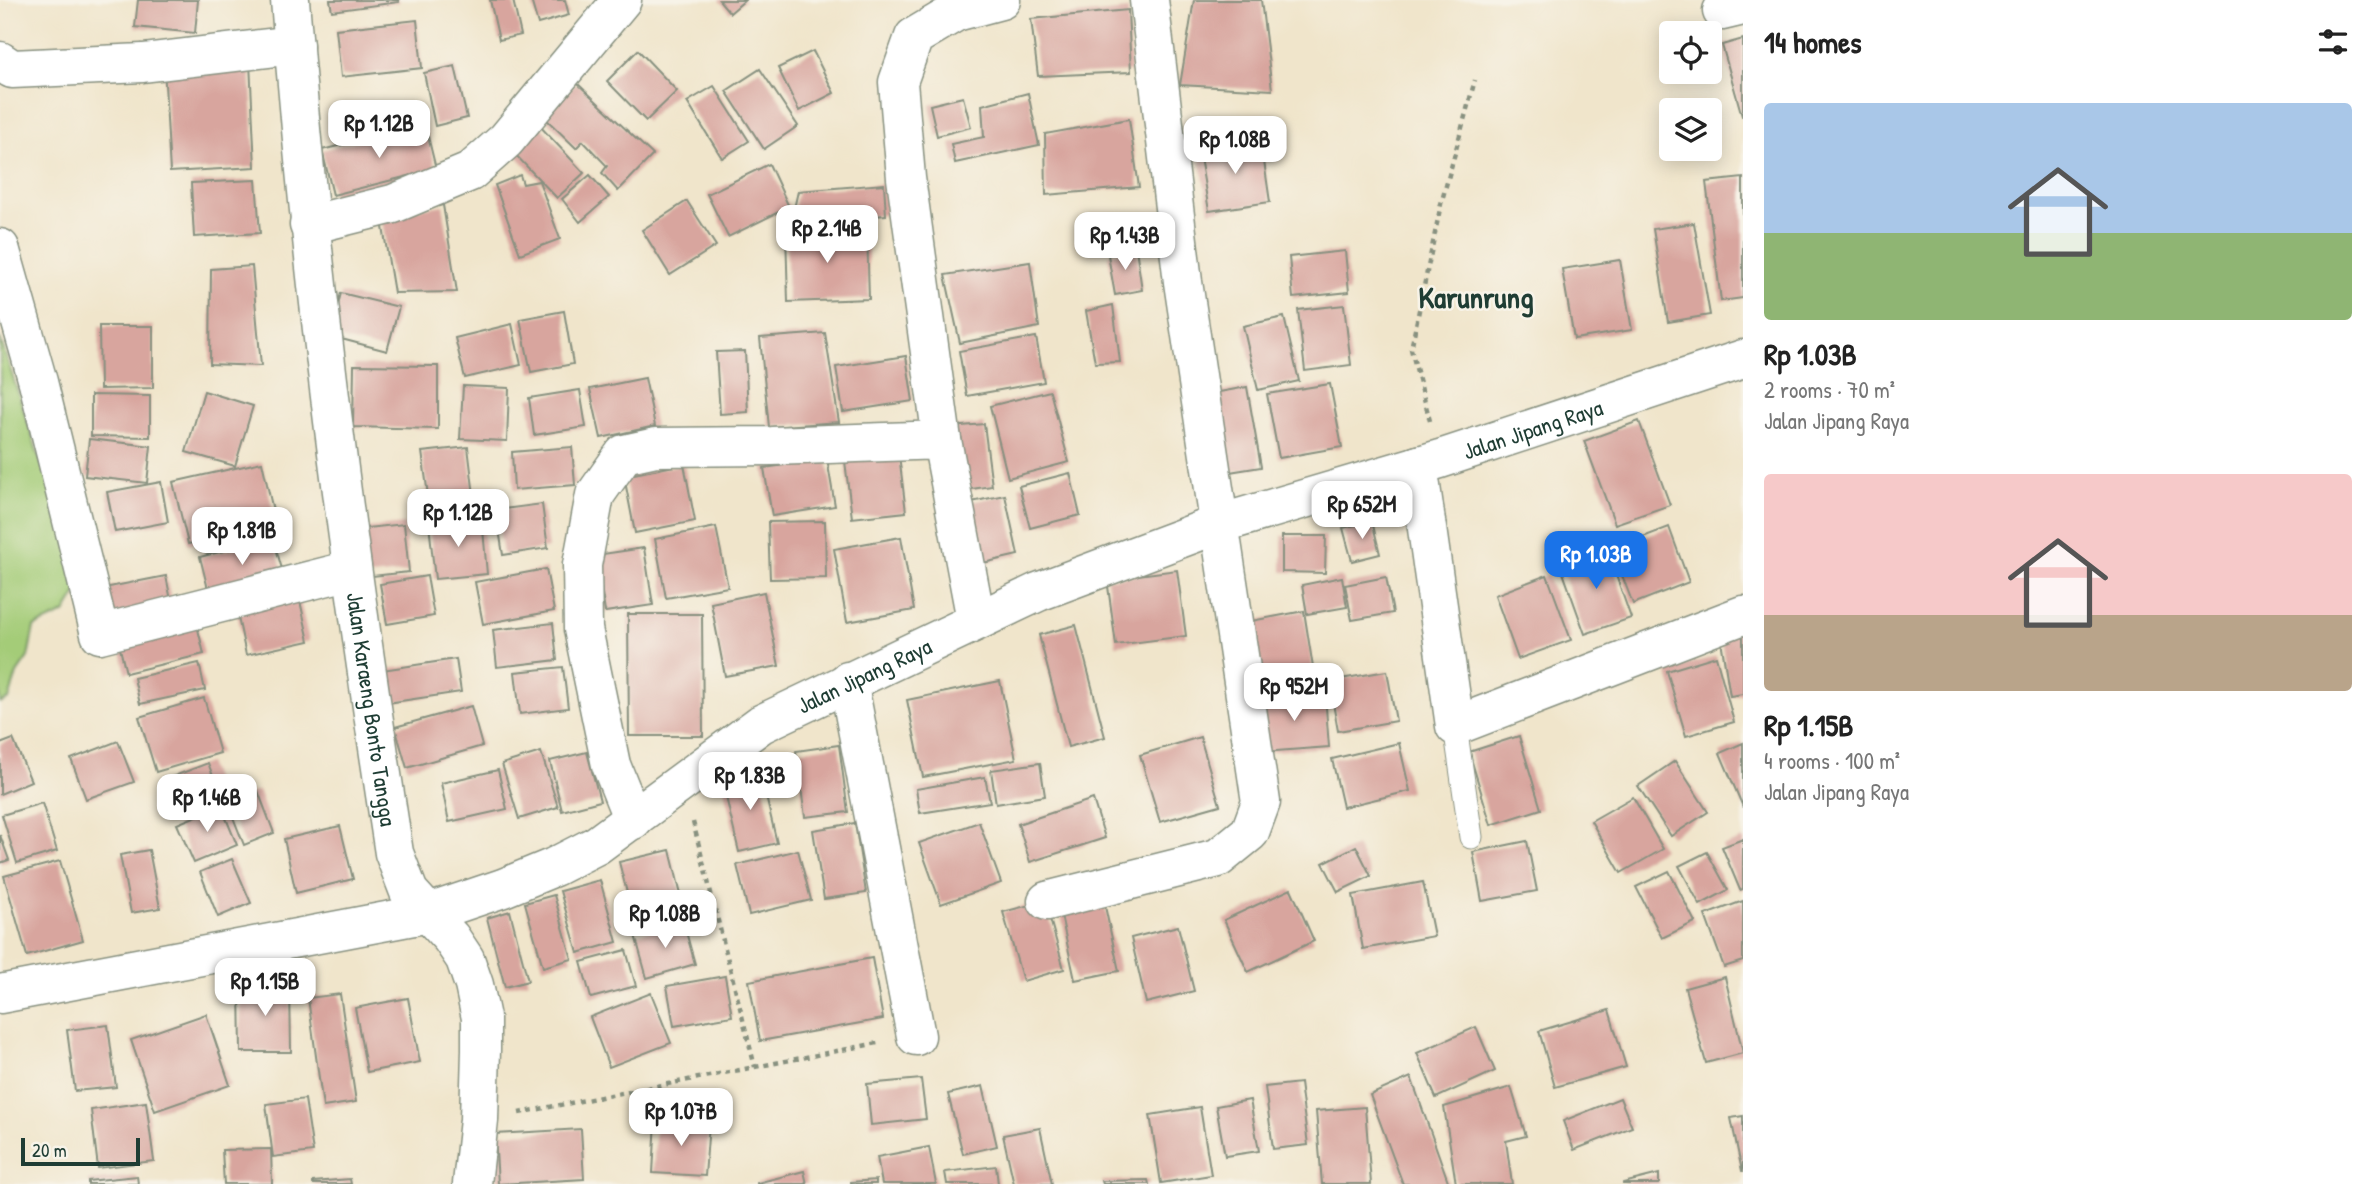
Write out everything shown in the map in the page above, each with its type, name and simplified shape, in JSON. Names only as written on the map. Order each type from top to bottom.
[{"type":"street","name":"Jalan Karaeng Bonto Tangga","points":[[290,0],[309,225],[351,570],[394,853],[409,892],[465,958],[481,1018],[479,1120],[472,1184]]},
{"type":"street","points":[[309,225],[393,204],[470,172],[506,140],[622,0]]},
{"type":"street","points":[[976,620],[942,440],[906,178],[898,82],[914,37],[956,12],[1001,0]]},
{"type":"street","points":[[1047,901],[1218,858],[1250,832],[1261,802],[1183,282],[1149,0]]},
{"type":"street","points":[[0,61],[12,69],[143,64],[294,45]]},
{"type":"street","points":[[0,248],[38,382],[100,634],[351,570]]},
{"type":"street","name":"Jalan Jipang Raya","points":[[0,994],[429,913],[554,867],[597,845],[761,724],[1038,592],[1220,524],[1429,462],[1743,359]]},
{"type":"street","points":[[633,820],[611,765],[583,629],[582,565],[594,495],[608,472],[624,454],[656,447],[942,440]]},
{"type":"street","points":[[1429,462],[1455,726],[1743,615]]},
{"type":"street","points":[[848,681],[916,1036]]},
{"type":"lane","points":[[1455,726],[1471,837]]},
{"type":"path","points":[[1429,462],[1411,349],[1441,204],[1475,80]]},
{"type":"path","points":[[683,783],[755,1067]]},
{"type":"path","points":[[479,1120],[916,1036]]},
{"type":"green space","points":[[0,338],[39,457],[86,578],[65,613],[34,627],[28,657],[17,673],[9,699],[0,703]]},
{"type":"building","points":[[138,0],[198,0],[195,33],[135,27]]},
{"type":"building","points":[[330,0],[399,0],[399,2],[332,11]]},
{"type":"building","points":[[490,0],[513,0],[521,35],[499,40]]},
{"type":"building","points":[[531,0],[565,0],[569,15],[538,24]]},
{"type":"building","points":[[719,0],[745,0],[730,13]]},
{"type":"building","points":[[1194,0],[1261,0],[1272,90],[1180,85]]},
{"type":"building","points":[[1128,10],[1131,72],[1038,76],[1031,19]]},
{"type":"building","points":[[417,20],[422,68],[341,77],[336,29]]},
{"type":"building","points":[[1743,39],[1743,116],[1742,116],[1722,45]]},
{"type":"building","points":[[638,50],[677,91],[646,121],[607,81]]},
{"type":"building","points":[[813,51],[834,93],[799,111],[778,68]]},
{"type":"building","points":[[250,62],[255,167],[170,172],[164,66]]},
{"type":"building","points":[[455,66],[467,118],[435,126],[424,73]]},
{"type":"building","points":[[760,69],[798,126],[764,149],[726,91]]},
{"type":"building","points":[[577,83],[653,155],[618,191],[602,173],[607,166],[583,141],[576,148],[543,116]]},
{"type":"building","points":[[714,86],[749,141],[722,158],[687,102]]},
{"type":"building","points":[[1028,93],[1039,145],[955,163],[951,144],[984,137],[982,105]]},
{"type":"building","points":[[963,97],[971,127],[937,136],[930,105]]},
{"type":"building","points":[[1129,119],[1139,187],[1046,195],[1045,134]]},
{"type":"building","points":[[425,124],[436,169],[333,195],[322,150]]},
{"type":"building","points":[[538,124],[584,173],[557,198],[511,150]]},
{"type":"building","points":[[1261,141],[1270,202],[1209,211],[1199,151]]},
{"type":"building","points":[[769,164],[789,207],[728,237],[707,194]]},
{"type":"building","points":[[520,175],[523,184],[539,181],[560,239],[520,254],[495,185]]},
{"type":"building","points":[[590,175],[609,197],[580,222],[562,199]]},
{"type":"building","points":[[1743,178],[1743,298],[1721,301],[1706,182]]},
{"type":"building","points":[[256,180],[260,233],[194,237],[191,183]]},
{"type":"building","points":[[884,184],[886,215],[791,222],[798,191]]},
{"type":"building","points":[[687,201],[716,246],[670,275],[642,230]]},
{"type":"building","points":[[443,205],[457,292],[394,293],[381,215]]},
{"type":"building","points":[[1694,223],[1710,315],[1668,322],[1653,229]]},
{"type":"building","points":[[867,229],[869,299],[788,302],[786,231]]},
{"type":"building","points":[[1136,248],[1142,290],[1115,295],[1108,255]]},
{"type":"building","points":[[1345,251],[1349,292],[1293,298],[1289,257]]},
{"type":"building","points":[[1620,260],[1632,330],[1574,339],[1562,269]]},
{"type":"building","points":[[1030,262],[1039,327],[960,343],[945,275]]},
{"type":"building","points":[[252,266],[261,366],[210,364],[211,269]]},
{"type":"building","points":[[341,293],[399,307],[387,351],[330,336]]},
{"type":"building","points":[[1113,305],[1120,362],[1095,363],[1086,311]]},
{"type":"building","points":[[1344,305],[1351,365],[1305,371],[1298,310]]},
{"type":"building","points":[[564,311],[573,364],[531,372],[520,319]]},
{"type":"building","points":[[1284,317],[1299,381],[1258,390],[1243,326]]},
{"type":"building","points":[[512,324],[521,365],[465,378],[455,338]]},
{"type":"building","points":[[99,326],[153,326],[153,388],[100,389]]},
{"type":"building","points":[[825,333],[839,422],[769,427],[760,338]]},
{"type":"building","points":[[1036,337],[1044,382],[967,396],[959,351]]},
{"type":"building","points":[[745,351],[748,412],[720,414],[716,352]]},
{"type":"building","points":[[906,356],[913,401],[843,412],[836,367]]},
{"type":"building","points":[[354,365],[438,366],[438,429],[353,427]]},
{"type":"building","points":[[645,378],[655,426],[601,438],[590,389]]},
{"type":"building","points":[[1330,384],[1342,447],[1279,458],[1267,394]]},
{"type":"building","points":[[463,386],[509,388],[507,441],[460,439]]},
{"type":"building","points":[[1247,387],[1261,467],[1217,474],[1203,395]]},
{"type":"building","points":[[580,390],[586,427],[534,435],[529,398]]},
{"type":"building","points":[[204,391],[253,406],[235,466],[186,452]]},
{"type":"building","points":[[1050,391],[1069,462],[1008,478],[990,406]]},
{"type":"building","points":[[91,395],[150,396],[150,437],[91,436]]},
{"type":"building","points":[[1639,421],[1670,505],[1615,524],[1584,441]]},
{"type":"building","points":[[984,424],[992,486],[958,491],[951,427]]},
{"type":"building","points":[[89,439],[151,446],[147,483],[85,476]]},
{"type":"building","points":[[468,447],[475,504],[430,510],[422,452]]},
{"type":"building","points":[[572,447],[575,485],[514,490],[512,452]]},
{"type":"building","points":[[899,455],[906,512],[852,518],[845,461]]},
{"type":"building","points":[[827,459],[835,506],[772,516],[764,468]]},
{"type":"building","points":[[262,462],[276,524],[188,544],[173,482]]},
{"type":"building","points":[[684,464],[695,521],[635,533],[624,476]]},
{"type":"building","points":[[1070,473],[1080,515],[1030,528],[1019,486]]},
{"type":"building","points":[[161,482],[168,522],[115,532],[107,492]]},
{"type":"building","points":[[1005,495],[1018,555],[970,566],[957,505]]},
{"type":"building","points":[[542,504],[548,548],[503,555],[496,510]]},
{"type":"building","points":[[482,518],[487,574],[435,579],[429,524]]},
{"type":"building","points":[[825,521],[826,578],[770,579],[768,522]]},
{"type":"building","points":[[1372,521],[1380,554],[1352,561],[1343,528]]},
{"type":"building","points":[[404,524],[409,572],[363,577],[358,529]]},
{"type":"building","points":[[716,527],[728,587],[666,598],[655,539]]},
{"type":"building","points":[[1669,527],[1689,582],[1633,604],[1612,549]]},
{"type":"building","points":[[1282,536],[1326,536],[1325,573],[1282,572]]},
{"type":"building","points":[[901,537],[914,610],[847,622],[834,549]]},
{"type":"building","points":[[273,538],[284,576],[210,597],[200,557]]},
{"type":"building","points":[[1606,547],[1631,618],[1585,634],[1560,564]]},
{"type":"building","points":[[644,548],[653,605],[605,612],[596,555]]},
{"type":"building","points":[[546,569],[554,611],[483,624],[475,582]]},
{"type":"building","points":[[1177,570],[1186,636],[1116,645],[1107,579]]},
{"type":"building","points":[[1547,575],[1571,640],[1518,659],[1495,595]]},
{"type":"building","points":[[166,576],[172,605],[110,618],[104,588]]},
{"type":"building","points":[[427,576],[434,616],[387,624],[380,584]]},
{"type":"building","points":[[1342,577],[1347,607],[1307,614],[1302,585]]},
{"type":"building","points":[[1386,577],[1393,613],[1352,620],[1345,585]]},
{"type":"building","points":[[298,592],[309,641],[246,655],[235,603]]},
{"type":"building","points":[[764,592],[779,666],[725,676],[711,603]]},
{"type":"building","points":[[1304,611],[1314,674],[1250,683],[1241,623]]},
{"type":"building","points":[[628,614],[702,614],[703,736],[629,736]]},
{"type":"building","points":[[195,617],[204,654],[126,673],[117,636]]},
{"type":"building","points":[[553,623],[557,660],[497,667],[493,630]]},
{"type":"building","points":[[1076,625],[1105,737],[1068,747],[1039,635]]},
{"type":"building","points":[[1743,631],[1743,694],[1730,696],[1720,634]]},
{"type":"building","points":[[1716,656],[1734,722],[1686,736],[1667,671]]},
{"type":"building","points":[[456,659],[461,692],[387,703],[382,670]]},
{"type":"building","points":[[199,663],[205,690],[140,704],[134,678]]},
{"type":"building","points":[[563,667],[568,708],[520,714],[515,672]]},
{"type":"building","points":[[1387,671],[1396,721],[1338,731],[1329,681]]},
{"type":"building","points":[[1000,681],[1016,759],[923,777],[907,700]]},
{"type":"building","points":[[1325,695],[1329,747],[1263,752],[1259,699]]},
{"type":"building","points":[[204,698],[220,753],[156,772],[139,717]]},
{"type":"building","points":[[471,706],[482,746],[407,768],[395,727]]},
{"type":"building","points":[[1519,736],[1541,809],[1491,825],[1469,752]]},
{"type":"building","points":[[1200,737],[1220,805],[1160,822],[1140,755]]},
{"type":"building","points":[[13,739],[31,781],[0,794],[0,744]]},
{"type":"building","points":[[118,741],[134,782],[86,799],[71,759]]},
{"type":"building","points":[[1399,743],[1410,791],[1343,807],[1332,759]]},
{"type":"building","points":[[1743,743],[1743,807],[1720,753]]},
{"type":"building","points":[[839,745],[848,812],[805,817],[796,751]]},
{"type":"building","points":[[541,752],[558,807],[519,819],[502,764]]},
{"type":"building","points":[[587,752],[600,801],[562,811],[550,761]]},
{"type":"building","points":[[1675,761],[1708,812],[1671,836],[1638,786]]},
{"type":"building","points":[[208,763],[222,799],[183,814],[169,778]]},
{"type":"building","points":[[1040,763],[1045,796],[996,804],[991,770]]},
{"type":"building","points":[[498,770],[507,809],[449,822],[441,783]]},
{"type":"building","points":[[760,771],[777,843],[739,852],[722,780]]},
{"type":"building","points":[[985,777],[990,802],[920,813],[916,789]]},
{"type":"building","points":[[258,791],[274,833],[244,845],[227,802]]},
{"type":"building","points":[[1633,797],[1663,849],[1621,873],[1591,821]]},
{"type":"building","points":[[1093,799],[1105,838],[1030,862],[1018,824]]},
{"type":"building","points":[[42,803],[57,851],[17,863],[2,815]]},
{"type":"building","points":[[221,806],[237,845],[194,863],[177,824]]},
{"type":"building","points":[[979,822],[1001,883],[941,904],[919,843]]},
{"type":"building","points":[[855,823],[866,893],[824,899],[813,830]]},
{"type":"building","points":[[340,826],[353,879],[296,893],[284,839]]},
{"type":"building","points":[[0,835],[9,860],[0,863]]},
{"type":"building","points":[[1743,839],[1743,889],[1740,890],[1722,847]]},
{"type":"building","points":[[1527,841],[1537,891],[1482,901],[1473,852]]},
{"type":"building","points":[[1356,846],[1371,876],[1338,892],[1323,863]]},
{"type":"building","points":[[149,850],[160,908],[131,913],[120,855]]},
{"type":"building","points":[[670,850],[682,899],[632,912],[619,862]]},
{"type":"building","points":[[798,850],[811,900],[749,915],[737,865]]},
{"type":"building","points":[[1707,852],[1728,890],[1700,905],[1679,866]]},
{"type":"building","points":[[232,859],[251,903],[218,917],[200,872]]},
{"type":"building","points":[[60,861],[83,940],[27,956],[4,876]]},
{"type":"building","points":[[1669,871],[1695,922],[1662,938],[1636,887]]},
{"type":"building","points":[[600,880],[617,942],[578,953],[560,891]]},
{"type":"building","points":[[1423,882],[1434,936],[1363,949],[1353,895]]},
{"type":"building","points":[[1291,889],[1314,941],[1248,972],[1224,920]]},
{"type":"building","points":[[554,895],[572,959],[543,967],[525,903]]},
{"type":"building","points":[[1103,897],[1119,971],[1075,980],[1059,906]]},
{"type":"building","points":[[1045,901],[1064,969],[1023,981],[1003,912]]},
{"type":"building","points":[[1743,901],[1743,961],[1724,967],[1705,915]]},
{"type":"building","points":[[510,911],[528,981],[505,987],[487,918]]},
{"type":"building","points":[[683,921],[695,964],[647,978],[635,935]]},
{"type":"building","points":[[1178,926],[1194,991],[1146,1003],[1131,938]]},
{"type":"building","points":[[626,950],[636,986],[591,998],[581,962]]},
{"type":"building","points":[[872,958],[883,1019],[760,1041],[749,981]]},
{"type":"building","points":[[725,976],[732,1016],[674,1026],[667,986]]},
{"type":"building","points":[[1725,977],[1743,1053],[1706,1063],[1685,988]]},
{"type":"building","points":[[240,985],[290,985],[291,1052],[241,1052]]},
{"type":"building","points":[[651,993],[671,1043],[609,1067],[590,1017]]},
{"type":"building","points":[[340,994],[356,1102],[323,1107],[308,998]]},
{"type":"building","points":[[408,998],[420,1062],[367,1072],[355,1008]]},
{"type":"building","points":[[1609,1010],[1626,1067],[1555,1087],[1539,1031]]},
{"type":"building","points":[[206,1014],[230,1085],[155,1111],[131,1040]]},
{"type":"building","points":[[108,1025],[116,1087],[75,1091],[67,1030]]},
{"type":"building","points":[[1476,1027],[1495,1071],[1436,1098],[1417,1053]]},
{"type":"building","points":[[1411,1077],[1449,1184],[1403,1184],[1370,1095]]},
{"type":"building","points":[[921,1079],[926,1119],[871,1125],[867,1084]]},
{"type":"building","points":[[1300,1083],[1308,1145],[1273,1149],[1265,1087]]},
{"type":"building","points":[[983,1086],[997,1146],[963,1154],[948,1094]]},
{"type":"building","points":[[1511,1087],[1526,1136],[1506,1141],[1512,1184],[1456,1184],[1444,1107]]},
{"type":"building","points":[[1620,1098],[1632,1127],[1574,1150],[1563,1121]]},
{"type":"building","points":[[305,1099],[313,1152],[273,1157],[266,1104]]},
{"type":"building","points":[[1250,1100],[1259,1151],[1225,1156],[1216,1106]]},
{"type":"building","points":[[146,1102],[154,1161],[98,1168],[91,1110]]},
{"type":"building","points":[[1200,1107],[1211,1175],[1161,1183],[1150,1115]]},
{"type":"building","points":[[1365,1107],[1371,1184],[1322,1184],[1316,1111]]},
{"type":"building","points":[[1743,1116],[1743,1171],[1742,1171],[1731,1118]]},
{"type":"building","points":[[656,1120],[709,1124],[705,1176],[653,1173]]},
{"type":"building","points":[[1040,1128],[1052,1184],[1014,1184],[1003,1135]]},
{"type":"building","points":[[581,1129],[584,1179],[498,1184],[495,1134]]},
{"type":"building","points":[[929,1147],[936,1184],[882,1184],[877,1157]]},
{"type":"building","points":[[271,1149],[272,1184],[224,1184],[222,1150]]},
{"type":"building","points":[[996,1166],[998,1184],[947,1184],[945,1172]]},
{"type":"building","points":[[804,1171],[807,1184],[757,1184],[757,1183]]},
{"type":"building","points":[[1659,1174],[1659,1184],[1623,1184],[1623,1183]]},
{"type":"building","points":[[137,1176],[138,1184],[88,1184],[88,1181]]},
{"type":"building","points":[[350,1179],[351,1184],[313,1184],[313,1182]]},
{"type":"building","points":[[876,1180],[876,1184],[851,1184],[851,1182]]},
{"type":"building","points":[[1148,1180],[1149,1184],[1103,1184],[1102,1181]]},
{"type":"district","name":"Karunrung","points":[[1476,297]]}]
